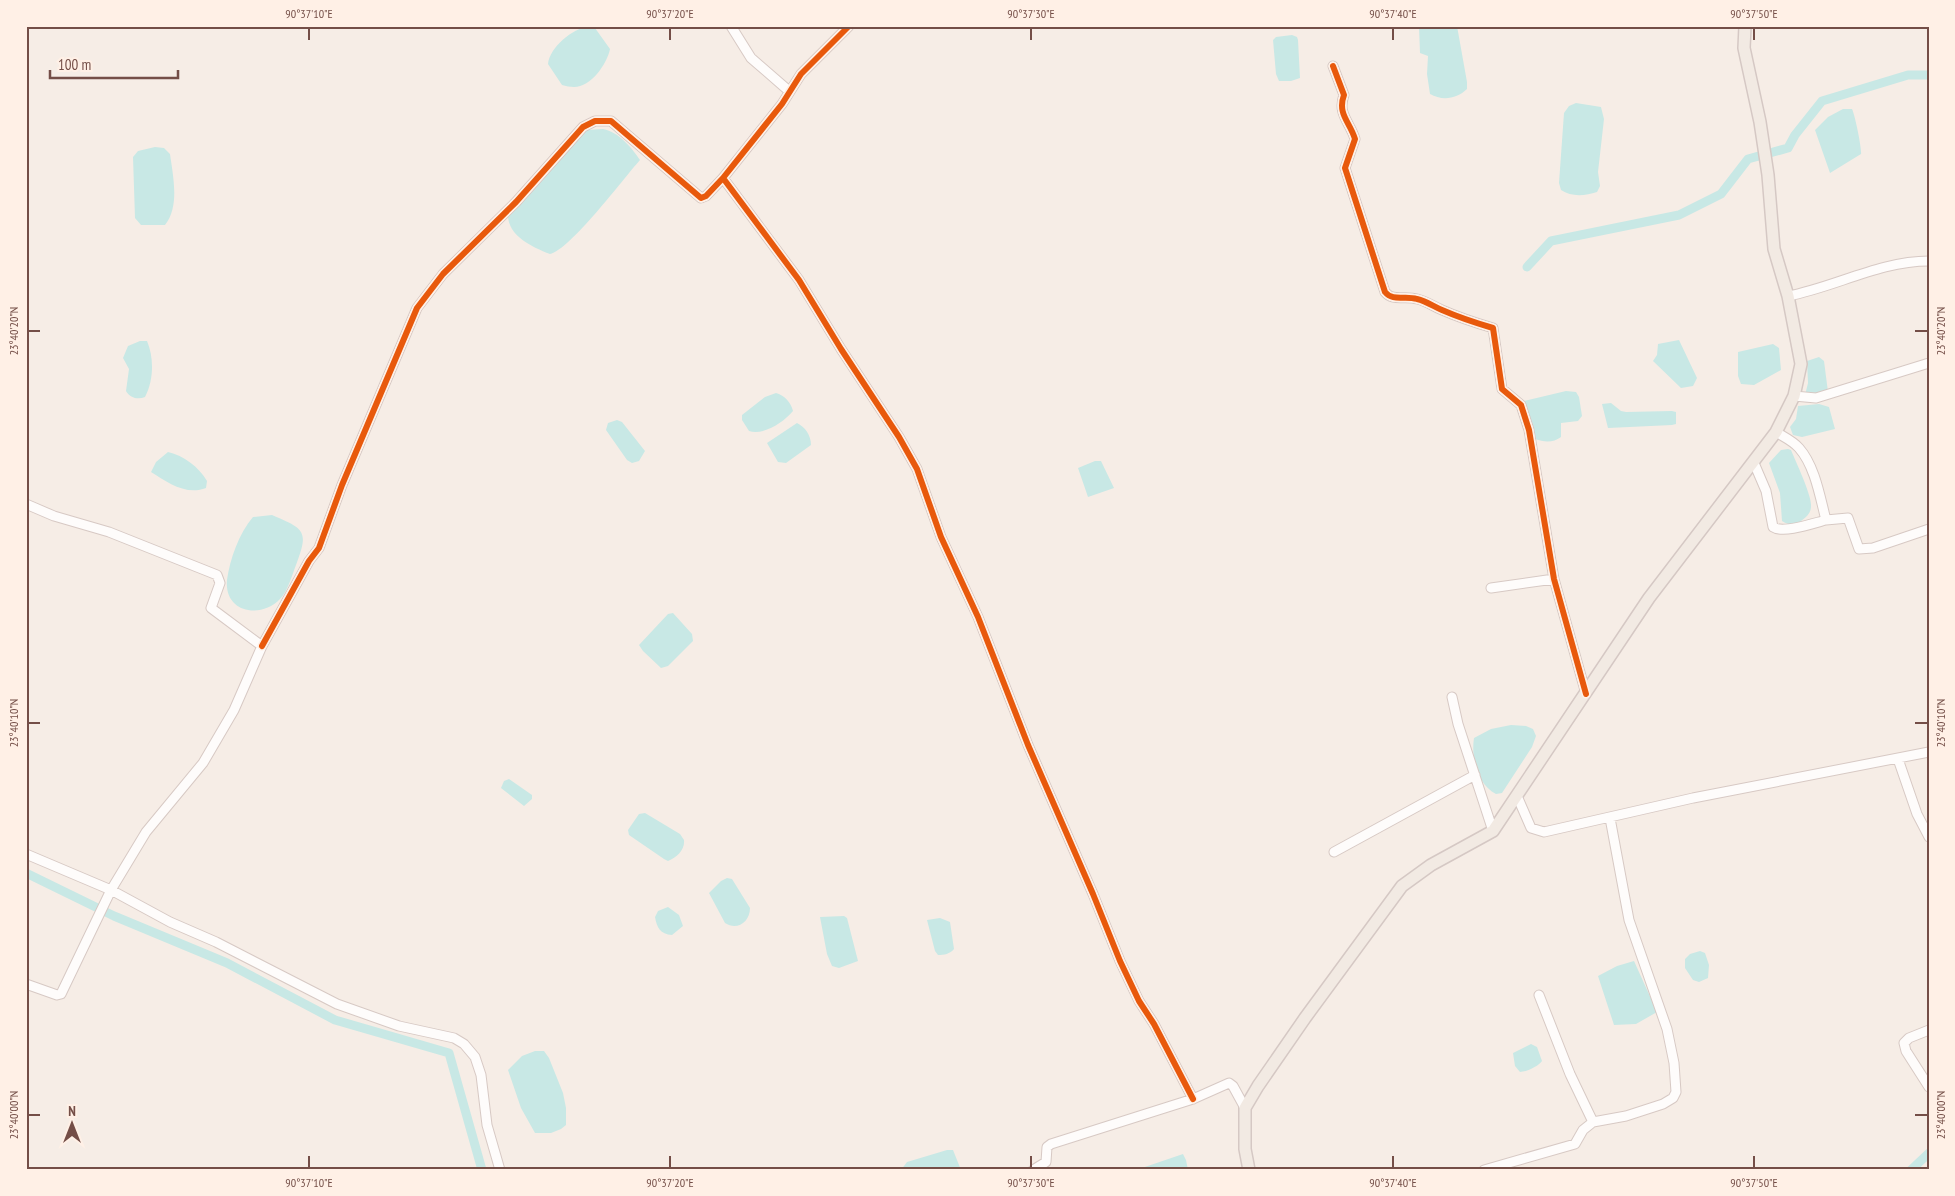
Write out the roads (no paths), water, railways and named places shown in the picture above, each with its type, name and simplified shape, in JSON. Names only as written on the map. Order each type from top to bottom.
[{"type":"main road","points":[[1249,1170],[1245,1149],[1245,1108],[1305,1018],[1402,886],[1431,865],[1493,831],[1649,598],[1776,432],[1794,396],[1799,381],[1801,364],[1788,296],[1774,249],[1764,147],[1744,48],[1745,26]]},
{"type":"street","points":[[731,26],[751,58],[789,90]]},
{"type":"street","points":[[26,984],[57,995],[62,994],[109,893],[146,832],[203,763],[234,710],[262,646],[309,561],[319,548],[342,485],[417,308],[443,274],[516,202],[583,127],[595,121],[612,121],[701,198],[706,196],[771,119],[801,74],[849,26]]},
{"type":"street","points":[[1333,66],[1344,95],[1341,104],[1345,119],[1355,139],[1345,168],[1385,292],[1395,299],[1408,296],[1426,301],[1442,310],[1493,328],[1502,389],[1521,405],[1528,430],[1554,579],[1586,694]]},
{"type":"street","points":[[722,178],[799,280],[841,349],[900,437],[917,470],[941,537],[971,600],[1028,745],[1120,960],[1139,1001],[1154,1024],[1193,1099]]},
{"type":"street","points":[[1788,296],[1838,284],[1900,263],[1929,261]]},
{"type":"street","points":[[1794,396],[1816,398],[1929,363]]},
{"type":"street","points":[[1776,432],[1799,448],[1805,458],[1818,491],[1826,520]]},
{"type":"street","points":[[1754,462],[1766,490],[1773,527],[1776,530],[1826,520],[1848,518],[1856,547],[1861,550],[1929,529]]},
{"type":"street","points":[[26,504],[54,516],[110,532],[217,575],[220,583],[211,608],[262,646]]},
{"type":"street","points":[[1491,588],[1554,579]]},
{"type":"street","points":[[1452,697],[1458,724],[1493,831]]},
{"type":"street","points":[[1517,796],[1531,828],[1544,832],[1757,785],[1929,752]]},
{"type":"street","points":[[1898,759],[1918,814],[1929,837]]},
{"type":"street","points":[[1334,852],[1475,775]]},
{"type":"street","points":[[1484,1170],[1575,1144],[1583,1130],[1593,1122],[1626,1116],[1663,1104],[1673,1098],[1676,1092],[1674,1063],[1667,1029],[1629,920],[1610,818]]},
{"type":"street","points":[[26,854],[216,942],[337,1004],[399,1026],[454,1038],[464,1044],[475,1057],[481,1075],[487,1125],[500,1170]]},
{"type":"street","points":[[1539,995],[1570,1074],[1593,1122]]},
{"type":"street","points":[[1929,1030],[1909,1038],[1904,1043],[1906,1050],[1929,1087]]},
{"type":"street","points":[[1033,1170],[1046,1162],[1047,1147],[1051,1144],[1193,1099],[1229,1083],[1245,1108]]},
{"type":"water","points":[[589,26],[595,28],[610,49],[606,61],[597,74],[586,83],[574,87],[562,85],[548,64],[553,51],[569,35]]},
{"type":"water","points":[[1419,26],[1457,26],[1467,82],[1467,89],[1459,95],[1439,98],[1430,94],[1427,74],[1428,56],[1420,53]]},
{"type":"water","points":[[1292,35],[1297,37],[1298,40],[1300,78],[1291,81],[1279,81],[1276,74],[1273,40],[1276,37]]},
{"type":"water","points":[[1576,103],[1601,107],[1604,119],[1598,172],[1600,186],[1597,192],[1583,195],[1574,195],[1561,190],[1559,183],[1564,113],[1569,106]]},
{"type":"water","points":[[1843,109],[1852,109],[1861,154],[1830,173],[1815,130],[1828,117]]},
{"type":"water","points":[[603,129],[620,137],[640,160],[583,228],[559,250],[550,254],[522,240],[512,229],[508,215],[578,134],[587,130]]},
{"type":"water","points":[[155,147],[164,148],[170,154],[174,181],[173,209],[165,225],[141,225],[135,218],[133,157],[138,151]]},
{"type":"water","points":[[1679,340],[1697,378],[1693,386],[1681,388],[1653,361],[1657,355],[1658,344]]},
{"type":"water","points":[[140,341],[147,341],[151,354],[152,369],[145,397],[137,398],[132,397],[126,391],[129,369],[123,358],[128,346]]},
{"type":"water","points":[[1773,344],[1779,348],[1781,370],[1754,385],[1741,384],[1738,376],[1738,352]]},
{"type":"water","points":[[1819,357],[1824,361],[1828,392],[1822,395],[1805,395],[1808,383],[1807,361]]},
{"type":"water","points":[[1566,391],[1576,392],[1579,397],[1582,416],[1578,421],[1561,423],[1561,437],[1558,439],[1542,441],[1535,439],[1524,401]]},
{"type":"water","points":[[776,393],[787,399],[793,411],[767,430],[761,432],[749,431],[742,420],[742,415],[765,397]]},
{"type":"water","points":[[1611,403],[1621,411],[1626,412],[1676,412],[1676,424],[1608,428],[1602,404]]},
{"type":"water","points":[[1819,404],[1829,407],[1835,429],[1802,437],[1793,435],[1790,427],[1796,419],[1798,406]]},
{"type":"water","points":[[617,420],[622,422],[645,451],[639,461],[632,463],[627,460],[606,430],[608,423]]},
{"type":"water","points":[[797,423],[807,432],[811,445],[786,463],[778,462],[767,443]]},
{"type":"water","points":[[1781,450],[1791,450],[1811,501],[1810,511],[1806,517],[1800,522],[1793,524],[1782,521],[1780,493],[1769,463]]},
{"type":"water","points":[[168,452],[180,456],[195,466],[207,481],[206,488],[191,490],[177,487],[151,472],[156,462]]},
{"type":"water","points":[[1095,461],[1101,461],[1114,488],[1088,497],[1078,468]]},
{"type":"water","points":[[272,515],[292,524],[301,532],[303,538],[300,554],[288,587],[280,599],[263,609],[245,609],[237,606],[231,600],[228,591],[227,580],[230,564],[239,538],[253,517]]},
{"type":"water","points":[[673,613],[692,634],[693,641],[668,666],[661,668],[639,645],[668,614]]},
{"type":"water","points":[[1511,725],[1526,726],[1533,729],[1536,736],[1532,747],[1502,793],[1496,794],[1489,790],[1480,777],[1475,761],[1474,738],[1491,729]]},
{"type":"water","points":[[509,779],[532,795],[532,799],[524,806],[501,788],[504,781]]},
{"type":"water","points":[[645,813],[680,834],[684,840],[682,850],[668,861],[629,835],[628,830],[639,814]]},
{"type":"water","points":[[727,878],[732,879],[750,908],[745,921],[734,926],[725,923],[709,893],[721,881]]},
{"type":"water","points":[[668,907],[679,915],[683,926],[672,935],[660,930],[655,917],[658,911]]},
{"type":"water","points":[[844,916],[847,918],[858,961],[839,968],[832,966],[827,954],[820,917]]},
{"type":"water","points":[[940,918],[950,922],[954,949],[947,954],[938,955],[935,951],[927,920]]},
{"type":"water","points":[[1700,951],[1705,953],[1709,965],[1708,978],[1699,982],[1693,980],[1685,968],[1685,959],[1690,954]]},
{"type":"water","points":[[1634,961],[1657,1012],[1636,1024],[1614,1025],[1598,976],[1617,966]]},
{"type":"water","points":[[1531,1044],[1537,1047],[1542,1061],[1526,1071],[1520,1072],[1515,1066],[1513,1053]]},
{"type":"water","points":[[535,1051],[544,1051],[549,1058],[563,1093],[566,1108],[566,1125],[551,1133],[535,1133],[521,1108],[508,1070],[522,1056]]},
{"type":"water","points":[[947,1150],[953,1150],[961,1170],[901,1170],[907,1162]]},
{"type":"water","points":[[1183,1154],[1188,1170],[1136,1170]]},
{"type":"waterway","points":[[1527,267],[1551,241],[1679,215],[1721,194],[1748,159],[1788,148],[1795,135],[1822,101],[1908,75],[1929,75]]},
{"type":"waterway","points":[[26,873],[114,916],[227,963],[335,1020],[449,1053],[482,1170]]},
{"type":"waterway","points":[[1911,1170],[1929,1153]]}]
